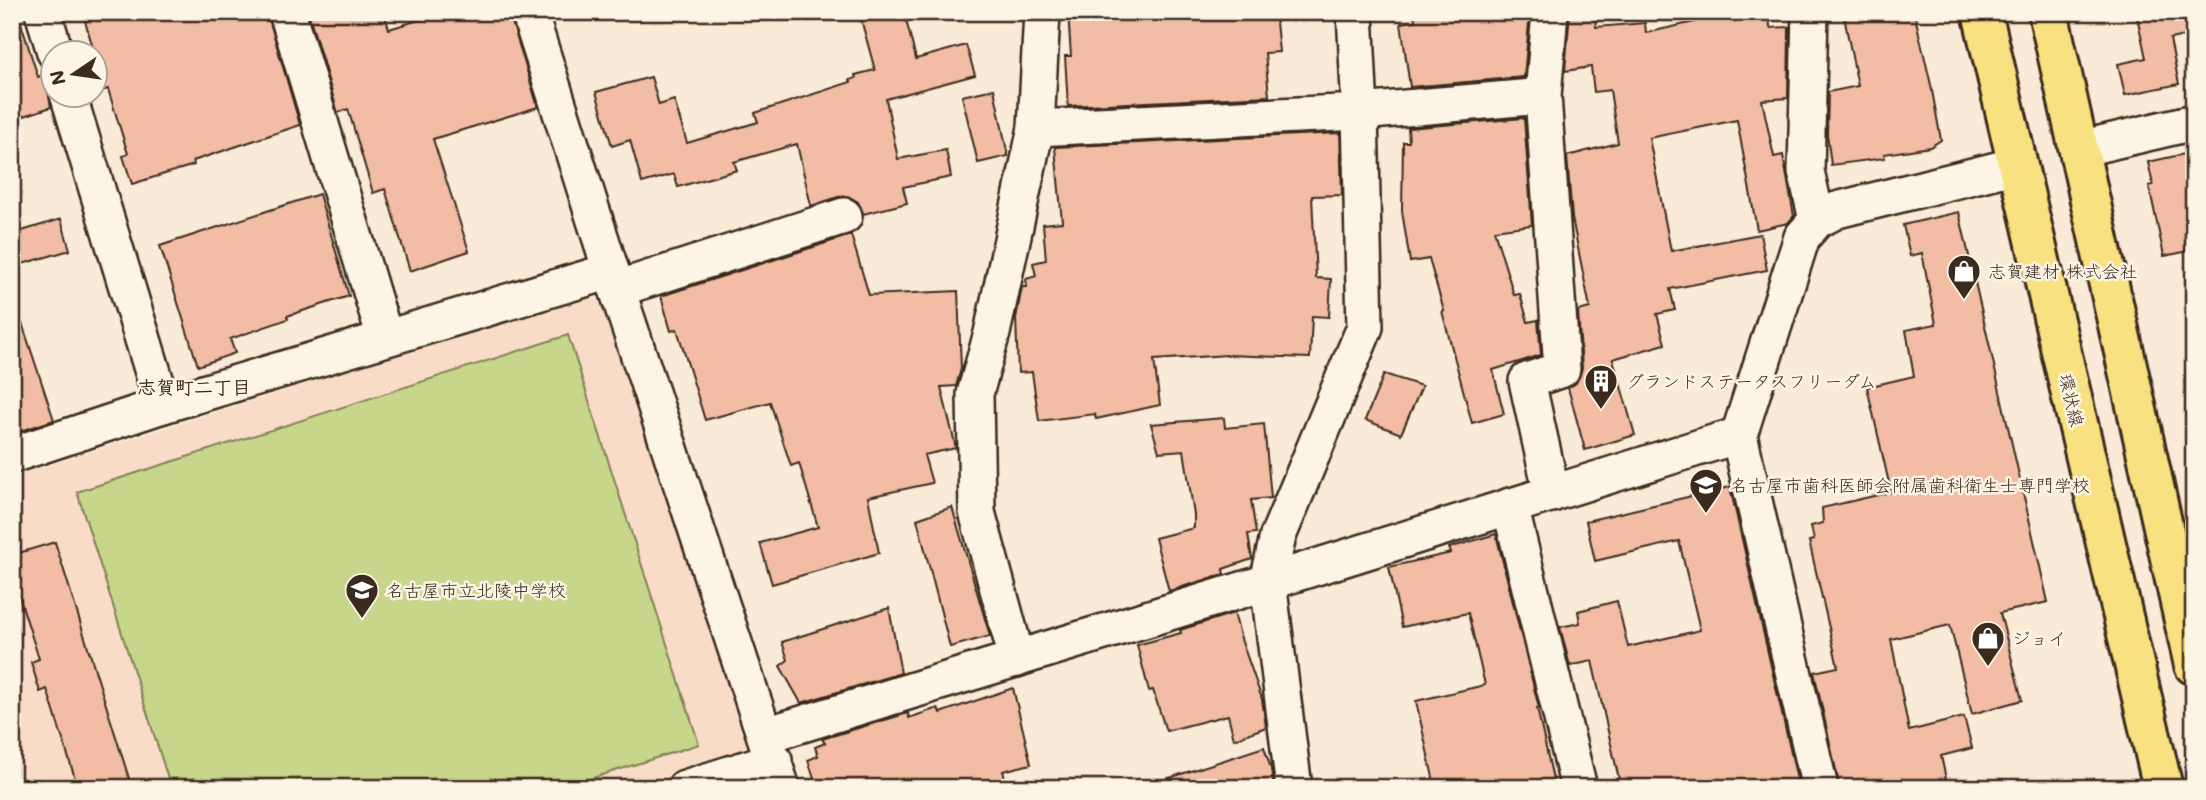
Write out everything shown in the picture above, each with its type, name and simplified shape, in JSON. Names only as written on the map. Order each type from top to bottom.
[{"type":"main road","name":"環状線","points":[[1982,12],[2163,788]]},
{"type":"main road","points":[[2048,12],[2194,665]]},
{"type":"street","points":[[43,12],[51,38]]},
{"type":"street","points":[[287,12],[385,338]]},
{"type":"street","points":[[529,12],[614,280],[774,761]]},
{"type":"street","points":[[1017,659],[977,512],[975,394],[992,332],[1036,128],[1042,12]]},
{"type":"street","points":[[1294,788],[1268,582],[1278,536],[1365,327],[1355,12]]},
{"type":"street","points":[[1550,12],[1543,96],[1562,369],[1527,381],[1552,494]]},
{"type":"street","points":[[1810,12],[1806,171],[1816,220]]},
{"type":"street","points":[[1036,128],[1360,112],[1543,96]]},
{"type":"street","points":[[72,108],[163,405]]},
{"type":"street","points":[[2079,149],[2194,122]]},
{"type":"street","points":[[1820,788],[1739,435],[1802,237],[1816,220],[1837,210],[2017,165]]},
{"type":"street","points":[[12,455],[163,405],[385,338],[614,280],[844,216]]},
{"type":"street","points":[[685,788],[774,761],[1017,659],[1739,435]]},
{"type":"street","points":[[1510,506],[1579,788]]},
{"type":"shaded area","name":"名古屋市立北陵中学校","points":[[585,295],[604,302],[768,788],[12,788],[12,477]]},
{"type":"green space","name":"名古屋市立北陵中学校","points":[[568,335],[699,744],[562,788],[171,788],[77,492]]},
{"type":"building","points":[[111,12],[267,12],[300,125],[193,161],[194,165],[132,184],[123,156],[128,154],[108,89],[108,38],[90,38],[85,21]]},
{"type":"building","points":[[308,12],[384,12],[389,29],[445,12],[509,12],[538,107],[433,139],[469,251],[410,271],[385,189],[373,193],[348,109],[338,113]]},
{"type":"building","points":[[859,12],[904,12],[916,59],[966,45],[975,75],[886,99],[898,159],[946,150],[951,177],[903,187],[907,203],[863,214],[858,202],[848,196],[811,206],[797,144],[734,162],[737,170],[678,187],[674,174],[642,183],[630,140],[612,146],[596,92],[651,77],[659,105],[674,100],[687,143],[758,122],[755,113],[851,82],[850,80],[856,78],[855,75],[875,70]]},
{"type":"building","points":[[1068,12],[1275,12],[1279,52],[1265,53],[1269,96],[1068,106],[1065,56],[1071,56]]},
{"type":"building","points":[[1414,12],[1530,12],[1524,77],[1410,87],[1401,23],[1415,21]]},
{"type":"building","points":[[1570,12],[1595,12],[1596,27],[1645,23],[1646,33],[1738,12],[1769,12],[1770,28],[1789,27],[1788,98],[1762,100],[1774,157],[1783,155],[1794,216],[1788,223],[1757,230],[1737,120],[1649,138],[1671,251],[1760,234],[1767,270],[1670,289],[1675,310],[1657,314],[1665,344],[1613,359],[1635,435],[1585,450],[1568,388],[1576,383],[1582,368],[1578,311],[1590,308],[1572,218],[1567,156],[1618,143],[1610,90],[1594,92],[1591,67],[1565,71]]},
{"type":"building","points":[[1843,12],[1914,12],[1941,140],[1930,147],[1884,154],[1885,158],[1831,165],[1827,134],[1828,92],[1858,86]]},
{"type":"building","points":[[2136,12],[2194,12],[2194,34],[2170,39],[2179,84],[2125,95],[2118,64],[2146,58]]},
{"type":"building","points":[[19,17],[38,77],[38,108],[48,108],[12,120],[12,18]]},
{"type":"building","points":[[994,89],[1008,156],[978,163],[962,96]]},
{"type":"building","points":[[1524,118],[1532,225],[1494,230],[1514,295],[1520,294],[1528,322],[1538,320],[1541,355],[1493,370],[1504,414],[1472,423],[1429,259],[1410,262],[1402,211],[1403,142],[1409,142],[1408,128]]},
{"type":"building","points":[[1340,133],[1342,195],[1312,196],[1316,278],[1331,279],[1329,317],[1312,316],[1310,358],[1227,355],[1154,360],[1160,405],[1096,419],[1095,414],[1039,421],[1032,372],[1018,373],[1016,318],[1022,287],[1027,287],[1026,279],[1036,276],[1033,263],[1046,260],[1043,224],[1062,222],[1055,147]]},
{"type":"building","points":[[2194,152],[2194,250],[2164,256],[2149,186],[2153,185],[2148,162]]},
{"type":"building","points":[[319,194],[349,296],[287,316],[288,319],[230,339],[235,353],[198,366],[160,246]]},
{"type":"building","points":[[1959,212],[2048,602],[2000,613],[2022,700],[1972,714],[1950,625],[1891,639],[1909,731],[1964,717],[1972,748],[1941,756],[1948,788],[1840,788],[1814,672],[1838,667],[1809,541],[1814,540],[1811,526],[1823,523],[1822,508],[1891,492],[1867,387],[1914,376],[1906,330],[1936,324],[1922,253],[1910,256],[1903,225]]},
{"type":"building","points":[[61,219],[70,250],[12,267],[12,234]]},
{"type":"building","points":[[851,235],[869,295],[958,291],[961,369],[956,386],[941,387],[956,448],[924,455],[932,483],[868,497],[879,553],[772,584],[760,543],[818,527],[799,463],[791,466],[770,402],[705,420],[677,329],[671,331],[661,296]]},
{"type":"building","points":[[18,311],[54,420],[12,434],[12,312]]},
{"type":"building","points":[[1384,374],[1422,386],[1401,434],[1365,420]]},
{"type":"building","points":[[1224,418],[1225,428],[1264,424],[1271,498],[1251,500],[1256,533],[1248,534],[1252,559],[1223,569],[1224,574],[1169,591],[1155,538],[1194,528],[1194,515],[1184,450],[1159,452],[1151,424]]},
{"type":"building","points":[[1730,487],[1799,788],[1621,788],[1592,661],[1570,666],[1560,627],[1580,623],[1578,611],[1617,601],[1628,647],[1700,630],[1679,541],[1595,561],[1586,521]]},
{"type":"building","points":[[952,507],[990,636],[950,647],[917,519]]},
{"type":"building","points":[[1496,534],[1539,708],[1555,788],[1439,788],[1437,781],[1434,782],[1416,701],[1485,685],[1468,613],[1402,627],[1389,567],[1451,553],[1449,548]]},
{"type":"building","points":[[55,542],[132,788],[78,788],[47,689],[40,692],[31,662],[39,659],[19,596],[12,598],[12,555]]},
{"type":"building","points":[[889,608],[901,673],[801,703],[780,666],[788,660],[782,642]]},
{"type":"building","points":[[1234,613],[1262,699],[1266,727],[1234,739],[1228,715],[1166,731],[1153,690],[1149,691],[1137,645],[1181,633],[1180,630]]},
{"type":"building","points":[[1013,688],[1031,764],[1003,771],[1008,788],[817,788],[808,760],[818,756],[815,747],[825,743],[822,739],[908,713],[909,718],[938,708],[940,713]]},
{"type":"building","points":[[1264,747],[1274,788],[1158,788],[1157,782]]},
{"type":"place","name":"志賀建材 株式会社","points":[[1964,301]]},
{"type":"place","name":"グランドステータスフリーダム","points":[[1601,411]]},
{"type":"place","name":"名古屋市歯科医師会附属歯科衛生士専門学校","points":[[1706,515]]},
{"type":"place","name":"名古屋市立北陵中学校","points":[[362,620]]},
{"type":"place","name":"ジョイ","points":[[1988,668]]},
{"type":"district","name":"志賀町二丁目","points":[[194,386]]}]
